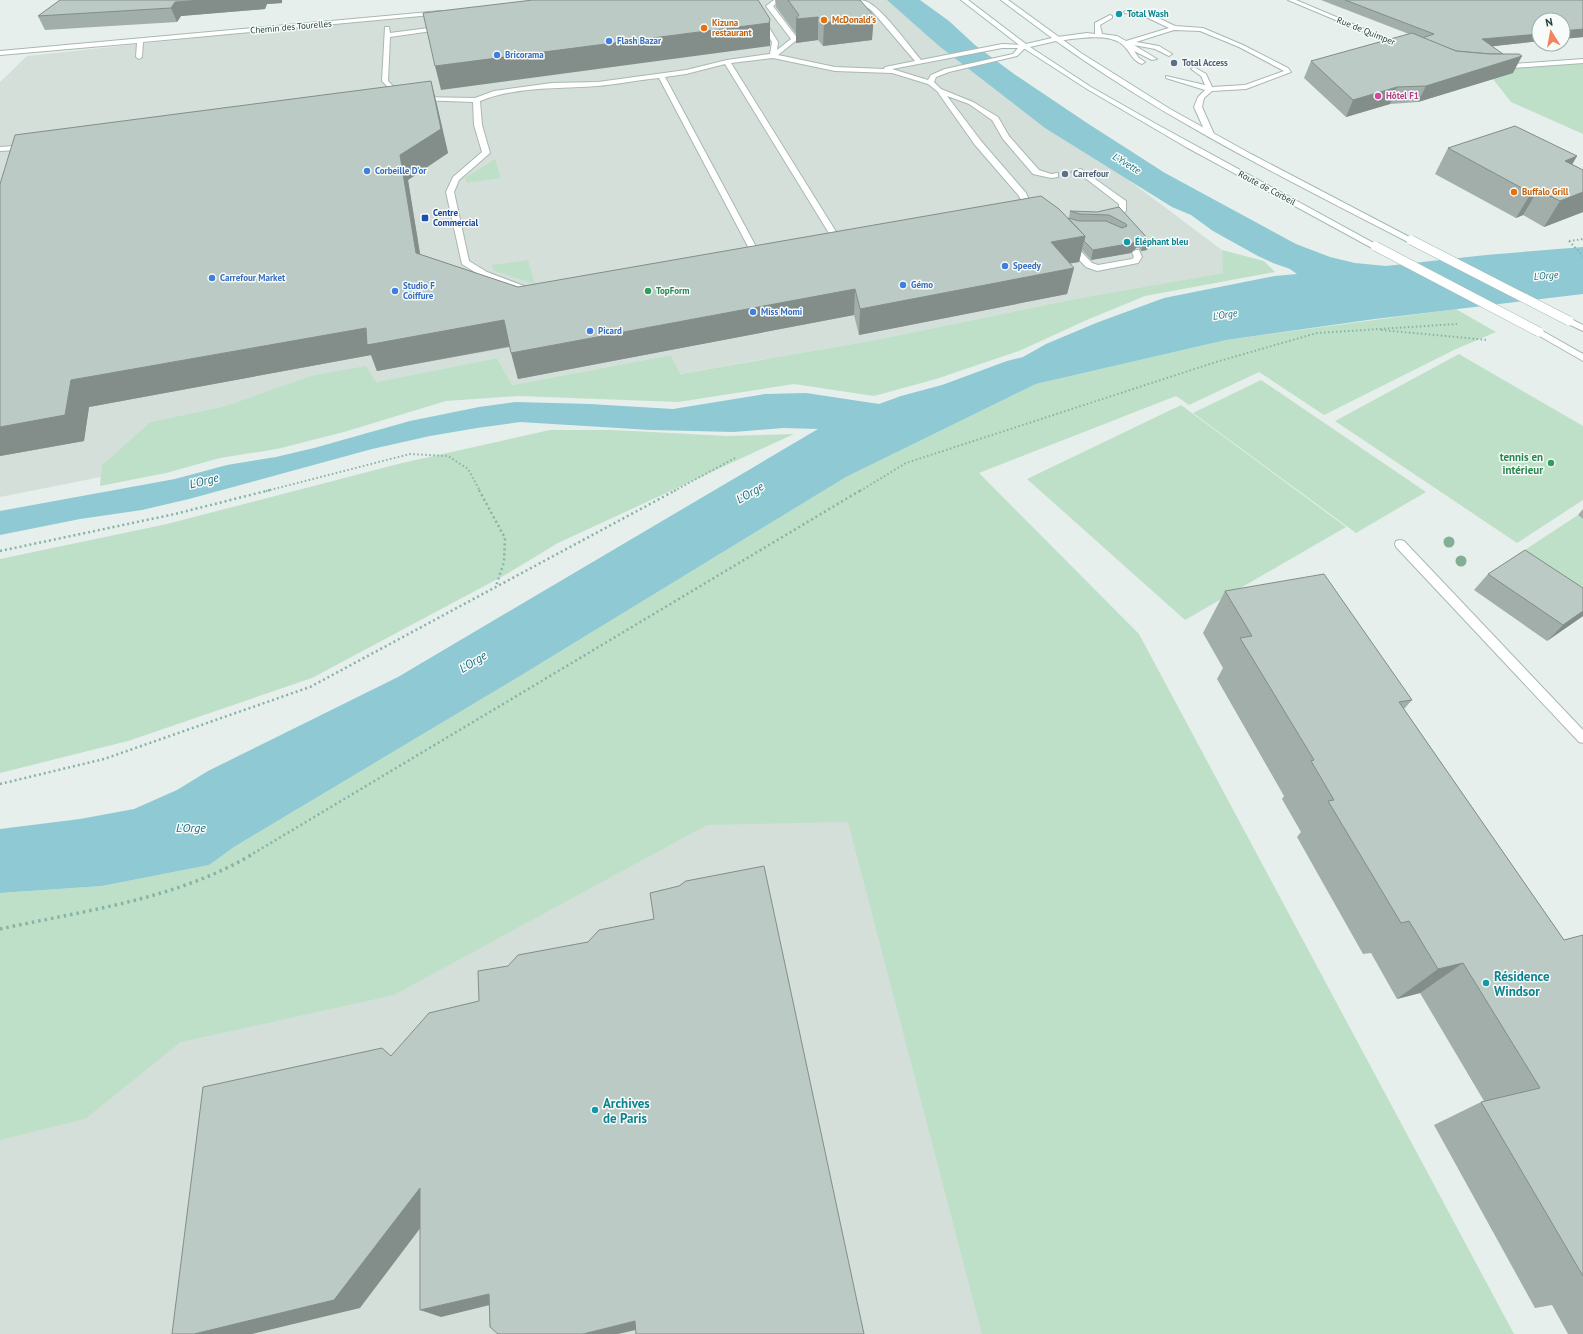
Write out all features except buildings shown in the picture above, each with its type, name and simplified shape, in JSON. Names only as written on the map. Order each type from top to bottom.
[{"type":"main road","points":[[750,0],[776,42],[773,56]]},
{"type":"main road","points":[[773,56],[796,39],[769,6],[778,0]]},
{"type":"main road","points":[[852,0],[859,9]]},
{"type":"main road","points":[[859,0],[864,1],[876,11],[920,62]]},
{"type":"main road","name":"Route de Corbeil","points":[[964,0],[1024,46],[1059,70],[1144,122],[1375,246],[1583,354]]},
{"type":"main road","name":"Route de Corbeil","points":[[1004,0],[1105,72],[1210,134],[1411,240],[1583,328]]},
{"type":"main road","name":"Rue de Quimper","points":[[1291,0],[1412,50]]},
{"type":"main road","points":[[1127,12],[1137,11],[1146,13],[1174,28]]},
{"type":"main road","name":"Chemin des Tourelles","points":[[0,53],[450,12]]},
{"type":"main road","points":[[1099,36],[1097,24],[1110,17]]},
{"type":"main road","points":[[388,18],[385,81],[396,92],[409,98]]},
{"type":"main road","points":[[876,22],[893,32]]},
{"type":"main road","points":[[387,35],[450,28]]},
{"type":"main road","points":[[1126,42],[1174,28],[1201,29],[1241,46],[1286,69],[1288,72],[1246,87],[1210,90],[1168,77]]},
{"type":"main road","points":[[871,71],[988,48],[1002,46],[1024,46],[1057,39],[1087,35],[1115,37],[1154,58]]},
{"type":"main road","points":[[139,57],[140,40]]},
{"type":"main road","points":[[1126,42],[1157,47],[1169,54]]},
{"type":"main road","points":[[1126,42],[1137,59],[1142,62]]},
{"type":"main road","points":[[930,83],[933,76],[947,70],[1015,56],[1024,46]]},
{"type":"main road","points":[[398,101],[409,98],[476,100],[494,93],[552,85],[598,84],[686,72],[727,62],[773,56],[835,69],[893,71],[930,83],[939,90],[971,103],[995,119],[1006,137],[1036,172],[1051,176],[1056,175]]},
{"type":"main road","points":[[1492,68],[1583,61]]},
{"type":"main road","points":[[727,62],[839,243]]},
{"type":"main road","points":[[1194,69],[1204,75],[1210,90]]},
{"type":"main road","points":[[1180,73],[1210,90]]},
{"type":"main road","points":[[661,75],[757,256]]},
{"type":"main road","points":[[939,90],[978,143],[1023,195],[1030,211],[1043,216]]},
{"type":"main road","points":[[1210,90],[1201,97],[1198,106],[1210,134]]},
{"type":"main road","points":[[476,100],[478,125],[486,153],[456,179],[450,192],[458,225],[464,262],[484,274],[532,292]]},
{"type":"main road","points":[[0,149],[34,146]]},
{"type":"main road","points":[[1075,172],[1081,171],[1123,203],[1123,209],[1117,213],[1099,217]]},
{"type":"main road","points":[[1062,236],[1089,265],[1097,268],[1135,261],[1138,257],[1136,252]]},
{"type":"main road","points":[[1539,332],[1583,358]]},
{"type":"main road","points":[[1400,544],[1583,738]]},
{"type":"path","points":[[1583,239],[1569,241],[1583,256]]},
{"type":"path","points":[[0,929],[161,894],[234,865],[906,463],[1216,362],[1317,333],[1439,326]]},
{"type":"path","points":[[1369,329],[1494,340]]},
{"type":"path","points":[[0,551],[175,514],[410,454],[448,456],[468,469],[505,538],[504,562],[495,586]]},
{"type":"path","points":[[0,784],[104,759],[310,687],[735,458]]},
{"type":"shaded area","points":[[552,0],[888,0],[1222,250],[1224,273],[1080,298],[870,341],[679,374],[671,355],[512,385],[497,358],[376,382],[226,406],[150,422],[102,465],[101,477],[0,497],[0,82],[27,56]]},
{"type":"shaded area","points":[[971,477],[1494,1334],[0,1334],[0,983]]},
{"type":"green space","points":[[1583,61],[1583,134],[1511,102],[1485,69]]},
{"type":"green space","points":[[495,159],[501,178],[467,183],[465,178]]},
{"type":"green space","points":[[1222,250],[1264,261],[1275,272],[1145,296],[1089,319],[1019,351],[936,379],[874,396],[794,384],[678,402],[519,396],[446,401],[344,432],[277,449],[220,458],[166,473],[100,486],[102,465],[150,422],[226,406],[311,376],[366,366],[376,382],[497,358],[512,385],[671,355],[680,374],[870,341],[1080,298],[1223,273]]},
{"type":"green space","points":[[528,260],[535,284],[494,271],[492,265]]},
{"type":"green space","points":[[1456,309],[1496,332],[1456,349],[1324,415],[1259,372],[1189,405],[1176,396],[979,473],[1139,634],[1514,1334],[982,1334],[848,822],[707,825],[394,995],[181,1042],[85,1119],[0,1140],[0,893],[102,886],[208,865],[234,847],[520,676],[846,477],[1036,384],[1226,340]]},
{"type":"green space","points":[[1459,354],[1583,426],[1583,500],[1517,543],[1335,421]]},
{"type":"green space","points":[[1261,380],[1426,492],[1356,533],[1193,413]]},
{"type":"green space","points":[[1181,405],[1346,527],[1185,620],[1027,479]]},
{"type":"green space","points":[[550,430],[613,430],[727,436],[794,434],[558,543],[505,575],[312,678],[128,741],[0,773],[0,559],[167,524],[402,463]]},
{"type":"green space","points":[[1578,515],[1583,519],[1583,603],[1514,557]]},
{"type":"water","name":"L'Orge","points":[[887,0],[920,0],[949,21],[975,45],[1014,74],[1087,123],[1165,173],[1296,244],[1330,257],[1355,263],[1386,266],[1486,255],[1583,247],[1583,294],[1375,319],[1226,340],[1036,384],[846,477],[520,676],[234,847],[209,865],[102,886],[0,893],[0,829],[80,819],[134,809],[177,790],[208,771],[398,677],[818,429],[783,428],[734,432],[651,430],[520,422],[430,436],[372,449],[189,499],[142,510],[80,519],[0,535],[0,511],[175,479],[227,465],[276,457],[314,448],[410,421],[479,407],[515,402],[590,404],[673,409],[765,394],[806,393],[879,404],[901,396],[942,385],[1007,361],[1023,357],[1046,344],[1096,323],[1164,298],[1275,276],[1297,274],[1290,269],[1258,256],[1213,231],[1191,215],[1172,207],[1045,128],[939,46]]},
{"type":"place","name":"Total Wash","points":[[1119,14]]},
{"type":"place","name":"McDonald's","points":[[824,20]]},
{"type":"place","name":"Kizuna restaurant","points":[[704,28]]},
{"type":"place","name":"Flash Bazar","points":[[609,41]]},
{"type":"place","name":"Bricorama","points":[[497,55]]},
{"type":"place","name":"Total Access","points":[[1174,63]]},
{"type":"place","name":"Hôtel F1","points":[[1378,96]]},
{"type":"place","name":"Corbeille D'or","points":[[367,171]]},
{"type":"place","name":"Carrefour","points":[[1065,174]]},
{"type":"place","name":"Buffalo Grill","points":[[1514,192]]},
{"type":"place","name":"Centre Commercial","points":[[425,218]]},
{"type":"place","name":"Éléphant bleu","points":[[1127,242]]},
{"type":"place","name":"Speedy","points":[[1005,266]]},
{"type":"place","name":"Carrefour Market","points":[[212,278]]},
{"type":"place","name":"Gémo","points":[[903,285]]},
{"type":"place","name":"Studio F Coiffure","points":[[395,291]]},
{"type":"place","name":"TopForm","points":[[648,291]]},
{"type":"place","name":"Miss Momi","points":[[753,312]]},
{"type":"place","name":"Picard","points":[[590,331]]},
{"type":"place","name":"tennis en intérieur","points":[[1551,463]]},
{"type":"place","name":"Résidence Windsor","points":[[1486,983]]},
{"type":"place","name":"Archives de Paris","points":[[595,1110]]},
{"type":"water label","name":"L'Yvette","points":[[1127,163]]}]
